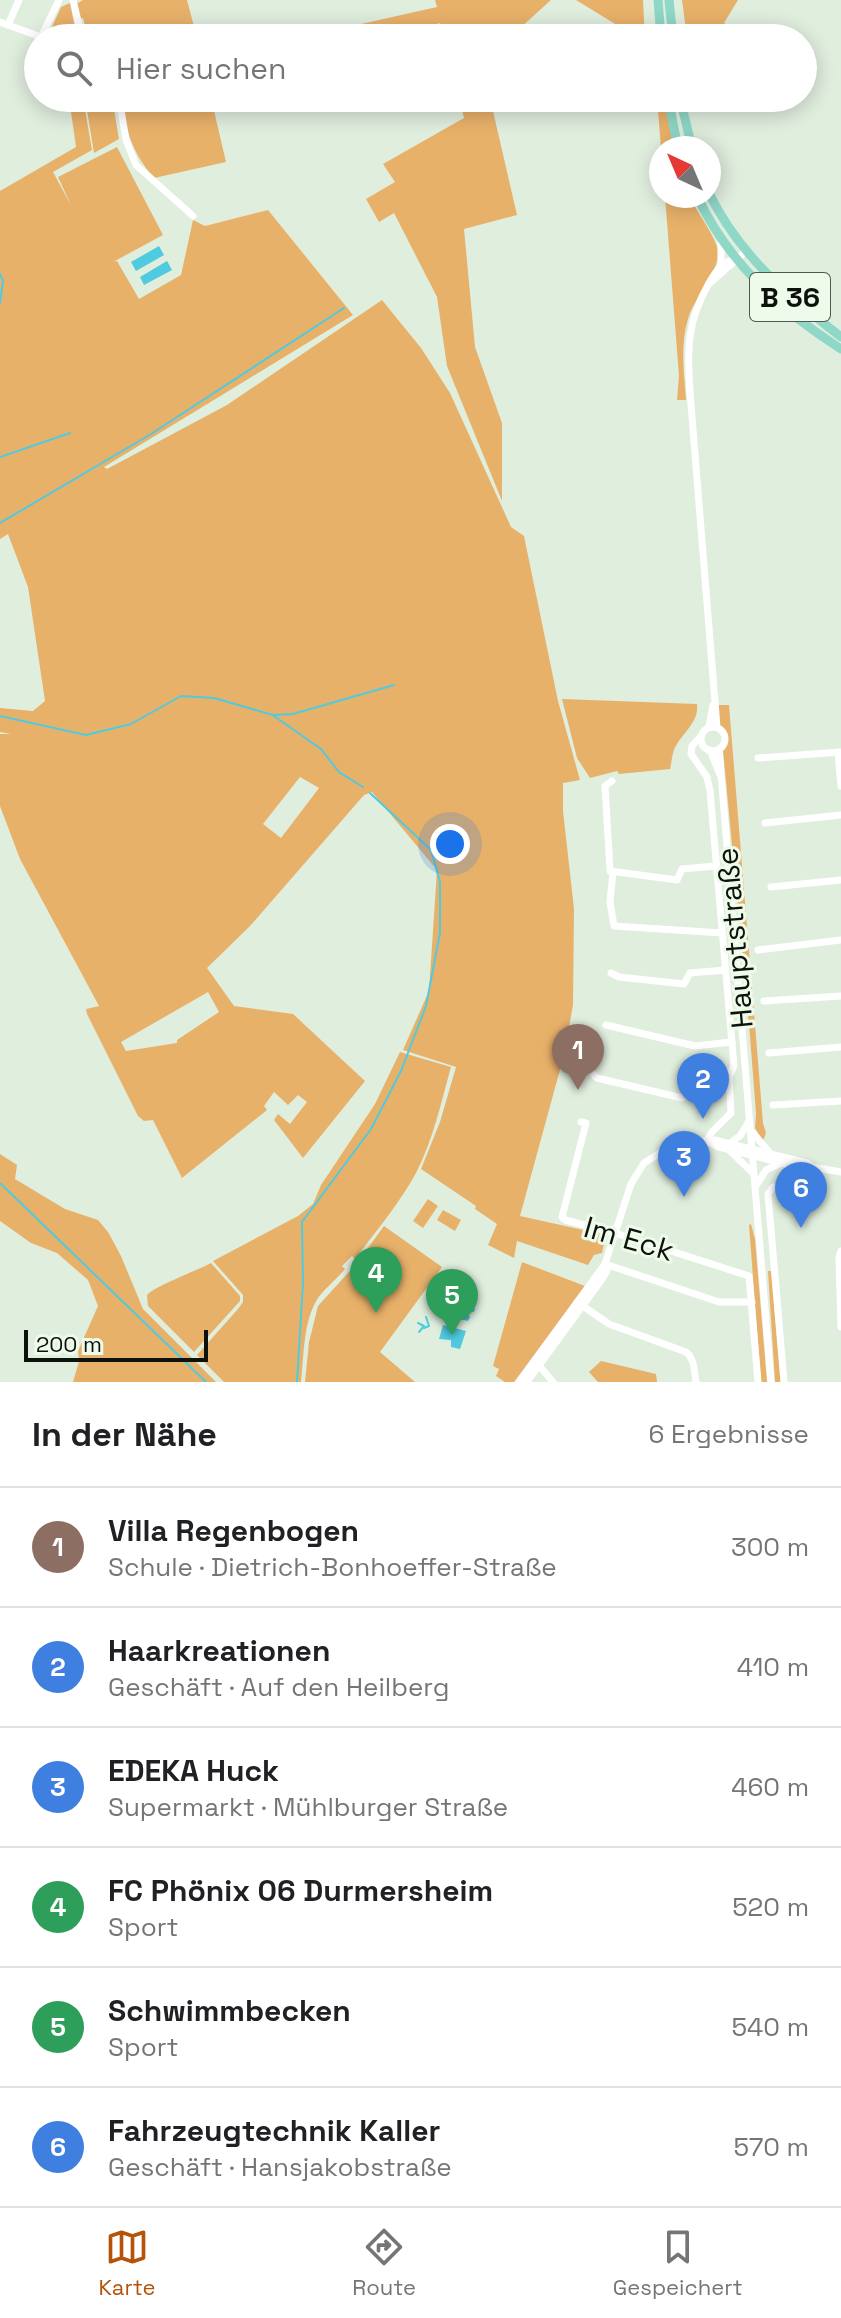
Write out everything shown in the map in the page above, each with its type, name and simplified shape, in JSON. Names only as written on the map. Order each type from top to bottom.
[{"type":"main road","points":[[658,0],[660,24]]},
{"type":"main road","points":[[669,0],[672,24]]},
{"type":"main road","points":[[671,112],[676,136]]},
{"type":"main road","points":[[683,112],[689,136]]},
{"type":"main road","name":"B 36","points":[[704,208],[736,259],[782,306],[841,349]]},
{"type":"main road","name":"B 36","points":[[718,208],[745,252],[783,292],[841,337]]},
{"type":"street","points":[[19,0],[4,24],[24,31]]},
{"type":"street","points":[[47,24],[59,0]]},
{"type":"street","points":[[73,0],[79,24]]},
{"type":"street","points":[[121,112],[126,140],[136,165],[193,216]]},
{"type":"street","points":[[720,267],[721,239]]},
{"type":"street","name":"Hauptstraße","points":[[745,252],[720,267],[708,286],[690,326],[688,357],[714,698],[713,727],[725,737],[719,749],[771,1382]]},
{"type":"street","name":"Hauptstraße","points":[[708,286],[736,259]]},
{"type":"street","points":[[707,1141],[731,1113],[729,1077],[734,1066],[709,782],[690,750],[713,727]]},
{"type":"street","name":"Hauptstraße","points":[[701,736],[722,781]]},
{"type":"street","points":[[693,759],[706,748],[719,749]]},
{"type":"street","points":[[758,758],[840,752],[841,786]]},
{"type":"street","points":[[612,781],[605,786],[610,871],[677,880],[682,869],[716,866]]},
{"type":"street","points":[[765,823],[841,815]]},
{"type":"street","points":[[613,872],[610,902],[614,926],[722,933]]},
{"type":"street","points":[[771,887],[841,880]]},
{"type":"street","points":[[758,950],[841,940]]},
{"type":"street","points":[[611,973],[619,977],[684,984],[690,973],[725,970]]},
{"type":"street","points":[[764,1001],[841,996]]},
{"type":"street","points":[[606,1025],[695,1046],[732,1042]]},
{"type":"street","points":[[769,1053],[841,1047]]},
{"type":"street","points":[[594,1075],[682,1098],[695,1076],[731,1072]]},
{"type":"street","points":[[773,1105],[841,1101]]},
{"type":"street","name":"Im Eck","points":[[581,1122],[586,1123],[562,1217],[749,1276],[752,1302]]},
{"type":"street","points":[[729,1146],[750,1125],[772,1154]]},
{"type":"street","points":[[519,1382],[607,1271],[605,1264],[615,1233],[636,1172],[644,1163],[676,1143],[715,1140],[781,1163],[841,1172]]},
{"type":"street","points":[[729,1146],[754,1175]]},
{"type":"street","points":[[752,1152],[772,1154],[812,1167]]},
{"type":"street","points":[[755,1188],[766,1170],[781,1163]]},
{"type":"street","points":[[784,1382],[768,1194],[773,1187],[807,1182],[812,1167]]},
{"type":"street","points":[[841,1251],[841,1327]]},
{"type":"street","points":[[605,1264],[719,1302],[752,1302],[758,1382]]},
{"type":"street","points":[[580,1304],[609,1324],[686,1352],[694,1365],[696,1382]]},
{"type":"street","points":[[537,1363],[548,1380]]},
{"type":"street","points":[[527,1382],[537,1363]]},
{"type":"shaded area","points":[[83,0],[187,0],[193,24],[84,24],[83,18],[79,19],[76,4]]},
{"type":"shaded area","points":[[435,0],[551,0],[524,24],[361,24],[437,7]]},
{"type":"shaded area","points":[[576,0],[643,0],[644,24],[615,24]]},
{"type":"shaded area","points":[[682,0],[738,0],[726,24],[685,24]]},
{"type":"shaded area","points":[[70,3],[74,24],[53,24],[61,7]]},
{"type":"shaded area","points":[[71,112],[85,112],[92,150],[53,172],[71,205],[58,177],[117,147],[163,235],[113,262],[117,261],[139,299],[181,275],[193,220],[205,226],[268,210],[353,315],[104,467],[107,469],[227,405],[382,300],[421,348],[450,393],[511,527],[524,536],[558,701],[580,780],[563,783],[563,811],[574,909],[573,1005],[564,1055],[520,1216],[606,1235],[602,1253],[594,1255],[588,1265],[517,1241],[514,1258],[488,1245],[497,1224],[421,1169],[440,1122],[456,1067],[403,1050],[429,991],[437,870],[372,792],[364,795],[251,925],[207,968],[234,1006],[293,1014],[365,1081],[303,1158],[274,1120],[278,1114],[290,1124],[307,1102],[298,1095],[288,1105],[274,1092],[264,1106],[267,1110],[182,1178],[153,1120],[144,1121],[138,1116],[87,1014],[86,1009],[99,1006],[20,859],[0,806],[0,734],[11,734],[0,732],[0,708],[33,711],[45,701],[28,587],[8,534],[0,539],[0,191],[76,147]],"holes":[[[300,777],[319,788],[281,838],[263,824]],[[208,992],[219,1012],[177,1040],[177,1043],[126,1051],[121,1042]]]},
{"type":"shaded area","points":[[87,112],[114,112],[119,139],[94,153]]},
{"type":"shaded area","points":[[123,112],[214,112],[226,162],[154,178],[140,159]]},
{"type":"shaded area","points":[[462,112],[493,112],[517,215],[464,229],[475,347],[502,423],[502,501],[447,366],[437,297],[394,213],[379,222],[366,199],[395,182],[383,164],[464,118]]},
{"type":"shaded area","points":[[658,112],[667,112],[672,136],[660,136]]},
{"type":"shaded area","points":[[666,208],[696,208],[717,246],[718,258],[691,311],[686,329],[683,359],[686,400],[677,400],[679,376]]},
{"type":"shaded area","points":[[562,699],[697,704],[697,710],[694,721],[675,747],[670,769],[619,774],[617,771],[590,778],[577,758]]},
{"type":"shaded area","points":[[719,705],[729,705],[766,1133],[763,1141],[755,1128],[750,1036],[723,750],[726,736],[719,725]]},
{"type":"shaded area","points":[[400,1052],[451,1067],[432,1134],[416,1173],[355,1259],[352,1256],[342,1266],[345,1269],[313,1307],[307,1328],[301,1382],[224,1382],[197,1355],[238,1309],[243,1295],[213,1261],[298,1216],[313,1204],[321,1185],[375,1104]]},
{"type":"shaded area","points":[[0,1154],[17,1165],[15,1179],[65,1209],[98,1220],[121,1256],[143,1309],[216,1382],[73,1382],[79,1361],[78,1351],[98,1306],[88,1280],[57,1253],[31,1243],[0,1221]]},
{"type":"shaded area","points":[[428,1199],[438,1206],[423,1228],[413,1221]]},
{"type":"shaded area","points":[[443,1210],[461,1220],[455,1231],[437,1220]]},
{"type":"shaded area","points":[[751,1224],[755,1239],[767,1382],[761,1382]]},
{"type":"shaded area","points":[[384,1226],[442,1267],[380,1352],[415,1382],[305,1382],[309,1342],[318,1306],[357,1263]]},
{"type":"shaded area","points":[[522,1262],[585,1286],[514,1382],[505,1382],[496,1376],[499,1369],[493,1366]]},
{"type":"shaded area","points":[[211,1263],[240,1296],[240,1301],[194,1352],[148,1306],[147,1295]]},
{"type":"shaded area","points":[[768,1271],[771,1271],[781,1382],[775,1382]]},
{"type":"shaded area","points":[[601,1361],[656,1374],[657,1382],[598,1382],[589,1372]]},
{"type":"water","points":[[159,246],[164,255],[136,271],[131,262]]},
{"type":"water","points":[[167,261],[172,270],[144,285],[140,277]]},
{"type":"water","points":[[452,1294],[467,1298],[465,1303],[475,1309],[474,1312],[465,1311],[470,1317],[468,1321],[447,1316],[447,1309],[455,1310],[446,1301]]},
{"type":"water","points":[[443,1325],[466,1331],[460,1349],[451,1347],[451,1340],[439,1339]]},
{"type":"waterway","points":[[0,274],[3,281],[0,303]]},
{"type":"waterway","points":[[0,523],[151,434],[344,308]]},
{"type":"waterway","points":[[0,457],[70,433]]},
{"type":"waterway","points":[[0,716],[86,735],[131,724],[181,696],[214,698],[273,715],[293,714],[394,685]]},
{"type":"waterway","points":[[274,716],[321,749],[339,772],[363,787]]},
{"type":"waterway","points":[[297,1382],[303,1282],[302,1222],[371,1129],[401,1071],[426,1006],[440,933],[440,882],[431,850],[370,793]]},
{"type":"waterway","points":[[0,1183],[206,1382]]},
{"type":"waterway","points":[[424,1328],[429,1326],[426,1317]]},
{"type":"waterway","points":[[418,1323],[424,1326],[419,1332]]},
{"type":"place","name":"Villa Regenbogen","points":[[578,1090]]},
{"type":"place","name":"Haarkreationen","points":[[703,1119]]},
{"type":"place","name":"EDEKA Huck","points":[[684,1197]]},
{"type":"place","name":"Fahrzeugtechnik Kaller","points":[[801,1228]]},
{"type":"place","name":"FC Phönix 06 Durmersheim","points":[[376,1313]]},
{"type":"place","name":"Schwimmbecken","points":[[452,1335]]}]
